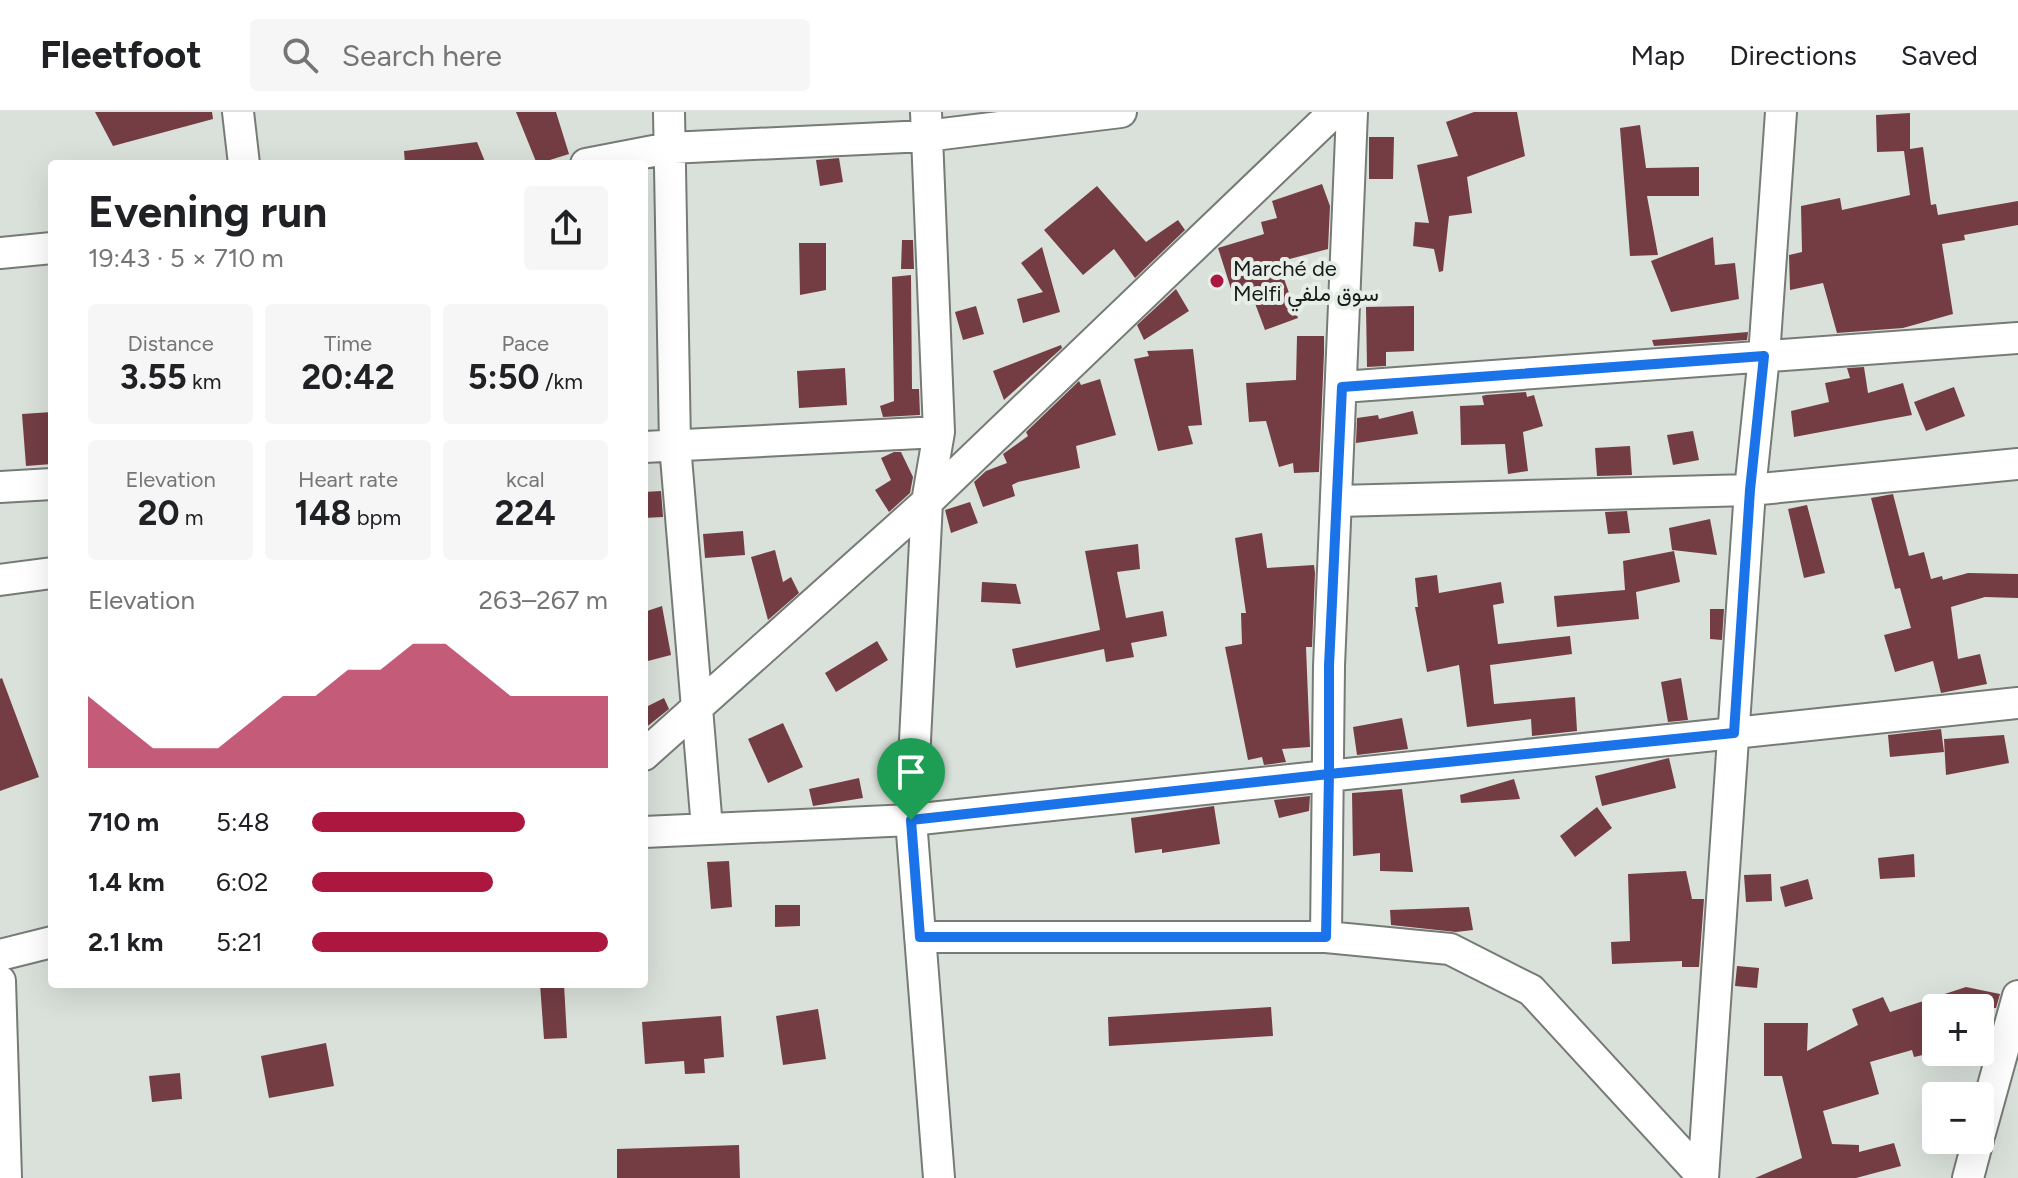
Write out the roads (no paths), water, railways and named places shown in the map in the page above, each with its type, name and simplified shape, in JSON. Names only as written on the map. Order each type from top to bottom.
[{"type":"street","points":[[238,112],[244,160]]},
{"type":"street","points":[[669,112],[675,445],[707,828]]},
{"type":"street","points":[[607,160],[669,148],[926,124],[1121,112]]},
{"type":"street","points":[[648,751],[927,502],[1334,112]]},
{"type":"street","points":[[1326,937],[1329,666],[1352,112]]},
{"type":"street","points":[[1703,1178],[1750,490],[1764,356],[1781,112]]},
{"type":"street","points":[[926,124],[939,432],[927,502],[911,820],[939,1178]]},
{"type":"street","points":[[0,253],[48,248]]},
{"type":"street","points":[[1342,387],[2018,338]]},
{"type":"street","points":[[648,447],[939,432]]},
{"type":"street","points":[[1338,501],[1750,490],[2018,464]]},
{"type":"street","points":[[0,487],[48,484]]},
{"type":"street","points":[[0,580],[48,574]]},
{"type":"street","points":[[648,832],[911,820],[2018,703]]},
{"type":"street","points":[[920,937],[1326,937],[1450,949],[1531,990],[1703,1178]]},
{"type":"street","points":[[0,955],[48,943]]},
{"type":"street","points":[[0,981],[6,1178]]},
{"type":"street","points":[[1994,1083],[2018,996]]},
{"type":"street","points":[[1968,1178],[1974,1154]]},
{"type":"place","name":"Marché de Melfi سوق ملفي","points":[[1217,281]]}]
